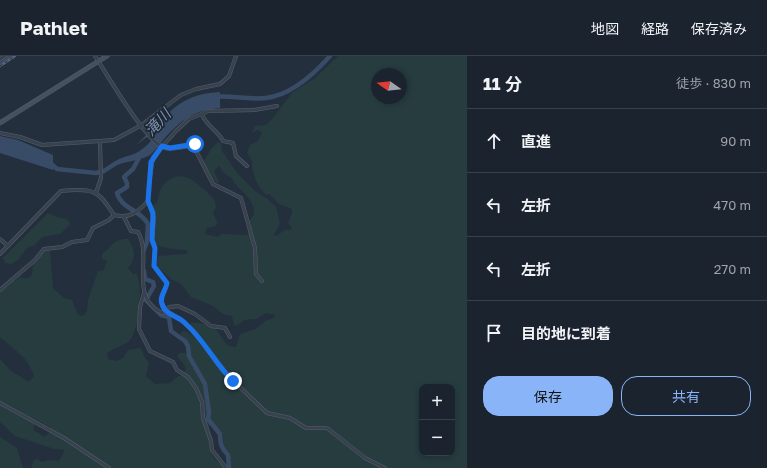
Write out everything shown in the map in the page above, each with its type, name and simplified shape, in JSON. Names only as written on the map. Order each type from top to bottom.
[{"type":"main road","points":[[0,123],[107,56]]},
{"type":"street","points":[[0,60],[5,56]]},
{"type":"street","points":[[95,56],[140,126],[146,132],[162,146],[170,148],[194,144],[213,184],[241,198],[255,248],[256,274],[262,281]]},
{"type":"street","points":[[0,133],[20,137],[42,145],[100,142],[120,138],[140,126],[181,95],[196,89],[220,84],[225,80],[236,56]]},
{"type":"street","points":[[277,106],[254,110],[209,111],[202,115],[194,116],[162,146],[151,162],[148,201],[153,213],[152,240],[155,248],[154,266],[167,283],[161,300],[165,310],[180,319],[196,334],[223,371],[267,413],[290,418],[306,428],[327,428],[365,458],[385,468]]},
{"type":"street","points":[[202,115],[211,128],[221,136],[223,140],[233,143],[236,156],[247,166]]},
{"type":"street","points":[[96,193],[102,178],[100,142]]},
{"type":"street","points":[[0,254],[61,191],[96,193],[114,214],[124,217],[135,212],[148,201]]},
{"type":"street","points":[[0,290],[13,280],[46,248],[57,248],[72,242],[87,240],[93,228],[107,222],[114,214]]},
{"type":"street","points":[[124,217],[130,231],[138,232],[143,244],[144,293],[140,307],[139,329],[150,351],[173,362],[178,370],[188,377],[196,388],[202,402],[203,418],[211,441],[212,450],[226,468]]},
{"type":"street","points":[[0,239],[8,246]]},
{"type":"street","points":[[144,293],[146,298],[160,312],[164,313],[169,307],[180,307],[199,317],[211,326],[225,328],[230,337]]},
{"type":"street","points":[[0,403],[64,438],[109,468]]},
{"type":"green space","points":[[338,56],[467,56],[467,468],[31,468],[34,460],[37,459],[42,462],[49,460],[59,461],[65,450],[54,449],[15,436],[0,422],[0,405],[35,424],[33,430],[45,437],[49,433],[50,427],[0,401],[0,359],[11,371],[29,382],[34,376],[24,358],[0,337],[0,292],[20,277],[27,279],[32,275],[33,264],[46,250],[50,250],[53,288],[64,298],[72,300],[78,315],[83,316],[87,311],[88,300],[98,271],[103,271],[107,261],[102,259],[102,254],[119,240],[128,239],[132,246],[134,257],[128,268],[133,274],[136,273],[140,287],[138,318],[129,341],[107,353],[108,359],[117,361],[123,358],[128,350],[141,348],[149,363],[146,376],[155,384],[170,383],[178,376],[184,376],[185,367],[177,356],[179,353],[189,353],[188,343],[181,335],[181,332],[185,331],[192,335],[195,334],[195,331],[190,323],[198,323],[214,328],[228,345],[236,347],[240,334],[256,329],[265,321],[274,318],[275,315],[266,313],[256,319],[244,320],[236,326],[234,325],[232,316],[223,314],[213,306],[191,297],[181,284],[171,279],[158,267],[158,256],[186,254],[188,252],[185,250],[160,246],[155,243],[155,217],[152,205],[156,204],[162,186],[169,180],[179,176],[189,178],[214,199],[216,205],[213,213],[217,222],[216,226],[207,228],[205,234],[218,237],[221,234],[248,235],[249,221],[253,215],[254,209],[252,203],[232,178],[224,173],[219,166],[214,171],[219,182],[217,183],[214,181],[205,165],[204,161],[211,149],[218,142],[221,143],[222,151],[238,174],[255,191],[269,200],[276,207],[280,224],[274,235],[276,236],[286,229],[291,230],[292,228],[288,223],[292,209],[279,204],[269,194],[266,195],[260,188],[253,171],[252,161],[247,153],[250,145],[258,141],[262,132],[257,130],[252,133],[255,126],[266,125],[292,93],[315,78]],"holes":[[[211,425],[217,428],[222,434],[223,447],[229,454],[230,466],[227,467],[220,464],[211,452],[207,429]]]},
{"type":"green space","points":[[48,213],[67,219],[70,224],[60,234],[42,237],[35,245],[27,248],[18,260],[11,264],[5,263],[3,258]]},
{"type":"green space","points":[[0,437],[17,448],[23,468],[0,468]]},
{"type":"water","points":[[220,92],[220,108],[203,111],[189,117],[176,126],[150,155],[141,159],[117,165],[112,168],[111,165],[120,158],[135,153],[147,145],[154,137],[158,129],[136,145],[173,109],[193,97]]},
{"type":"water","points":[[0,136],[18,140],[53,155],[53,170],[0,153]]},
{"type":"waterway","points":[[0,62],[10,56]]},
{"type":"waterway","name":"滝川","points":[[214,97],[266,98],[285,93],[302,83],[330,56]]},
{"type":"waterway","points":[[139,158],[133,169],[124,177],[127,187],[117,193],[123,203],[145,219],[148,224],[147,242],[143,252]]},
{"type":"waterway","name":"滝川","points":[[49,162],[57,169],[96,173],[104,171],[116,163]]},
{"type":"waterway","points":[[144,271],[145,279],[153,282],[154,286],[146,300],[161,315],[169,317],[171,331],[185,341],[188,346],[189,356],[205,384],[209,413],[208,419],[220,434],[221,445],[228,455],[229,468]]},
{"type":"railway","points":[[0,66],[15,56]]},
{"type":"route","points":[[195,144],[170,148],[162,146],[151,162],[148,201],[153,213],[154,222],[152,235],[155,248],[154,266],[164,277],[167,283],[161,300],[164,308],[168,313],[185,323],[203,341],[223,371],[233,381]]}]
